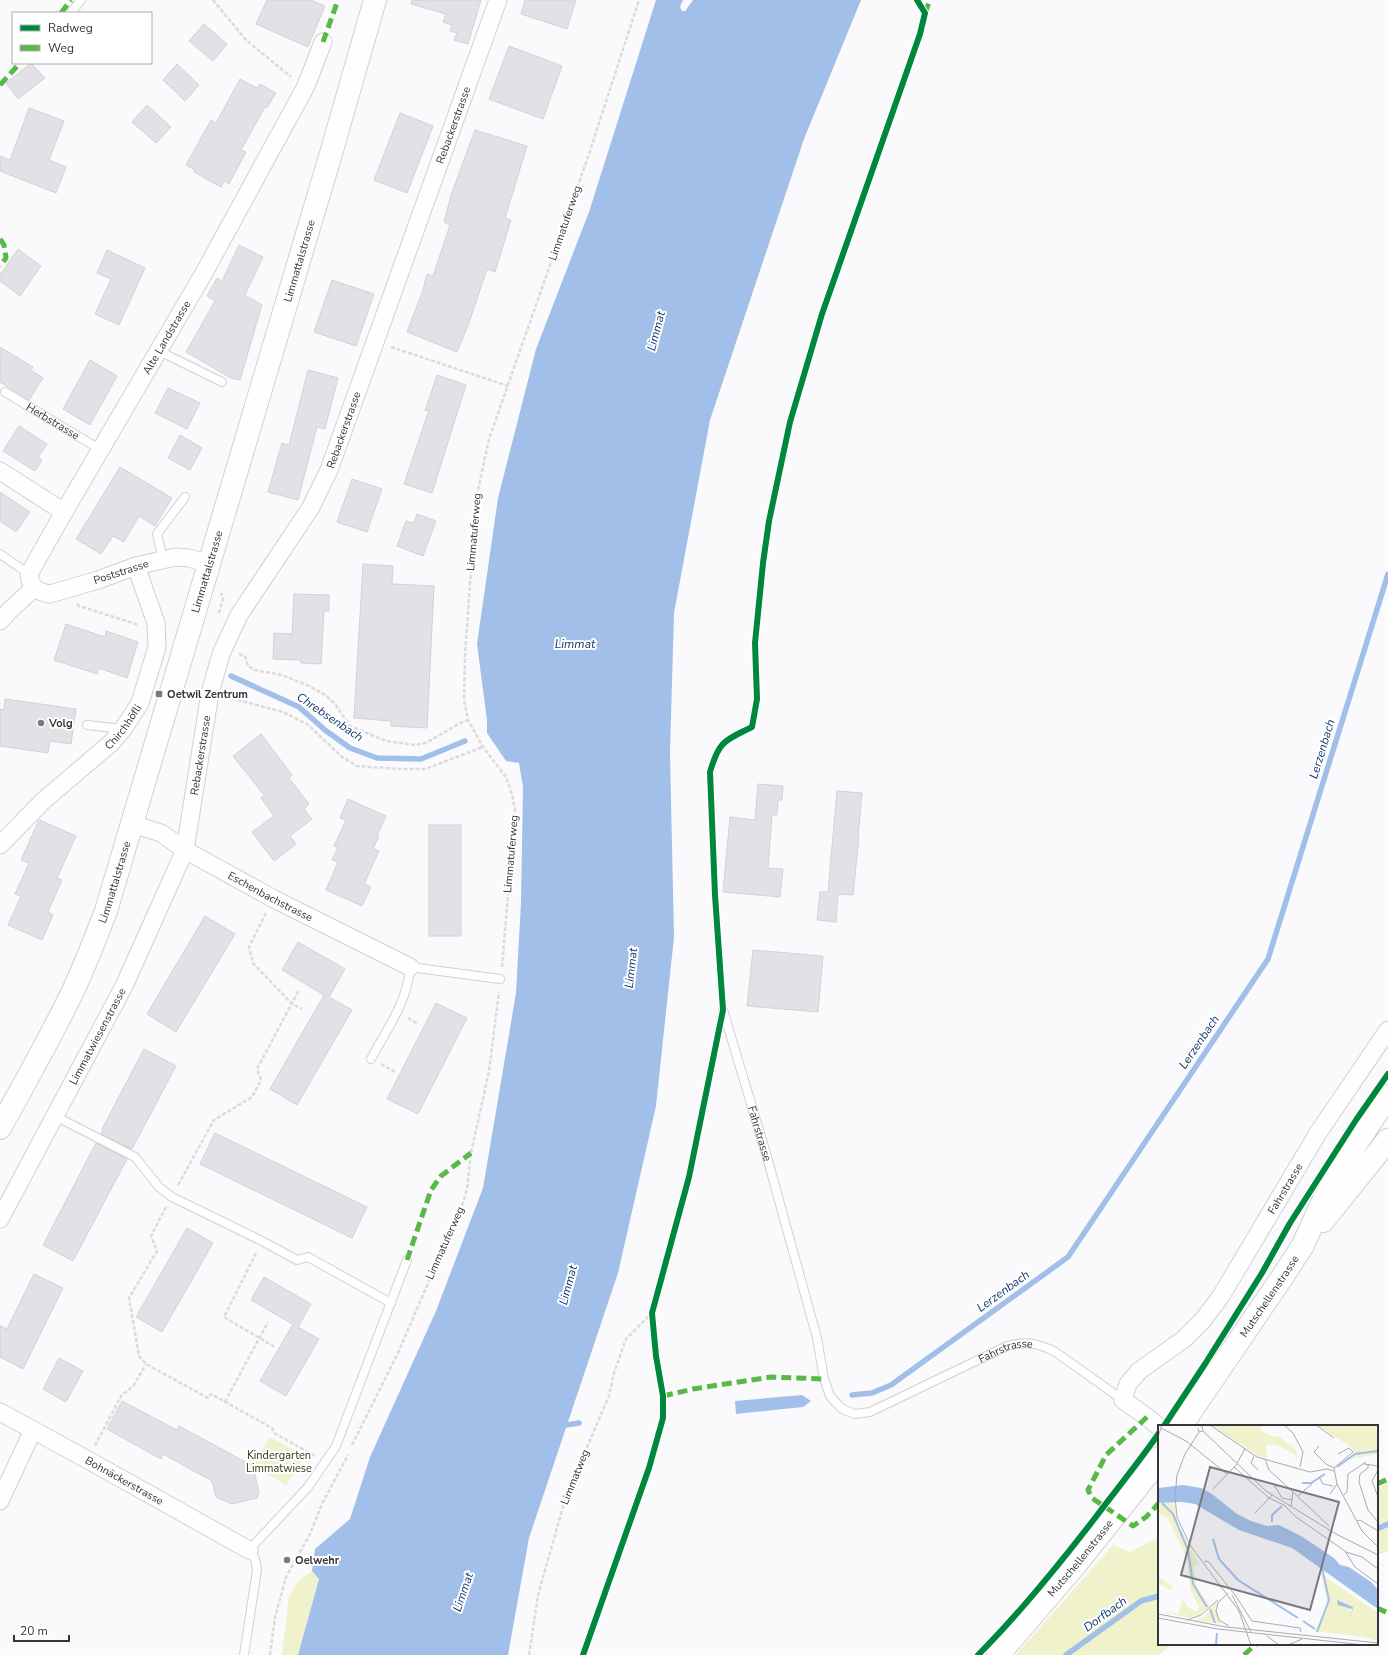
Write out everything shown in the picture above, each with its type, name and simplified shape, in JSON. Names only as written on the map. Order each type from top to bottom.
[{"type":"main road","name":"Limmattalstrasse","points":[[0,1128],[54,1030],[88,958],[106,911],[332,150],[375,0]]},
{"type":"main road","name":"Mutschellenstrasse","points":[[1303,1245],[1324,1199],[1350,1153],[1388,1096]]},
{"type":"main road","name":"Mutschellenstrasse","points":[[1182,1425],[1303,1245],[1337,1206],[1388,1140]]},
{"type":"main road","name":"Mutschellenstrasse","points":[[998,1655],[1082,1558],[1158,1459]]},
{"type":"street","name":"Rebackerstrasse","points":[[185,850],[210,693],[221,654],[239,615],[311,507],[329,470],[498,0]]},
{"type":"street","name":"Alte Landstrasse","points":[[0,621],[31,581],[64,512],[204,273],[306,86],[323,42]]},
{"type":"street","points":[[0,471],[64,512]]},
{"type":"street","name":"Poststrasse","points":[[31,581],[42,593],[50,594],[162,559],[175,557],[189,558],[209,564]]},
{"type":"street","name":"Chirchhöfli","points":[[0,845],[44,801],[111,743],[123,729],[140,702],[157,647],[156,624],[136,566]]},
{"type":"street","name":"Eschenbachstrasse","points":[[132,824],[161,833],[185,850],[274,899],[410,967]]},
{"type":"street","name":"Limmatwiesenstrasse","points":[[0,1218],[124,986],[185,850]]},
{"type":"street","name":"Fahrstrasse","points":[[1123,1400],[1128,1384],[1139,1371],[1184,1339],[1203,1320],[1220,1296],[1318,1132],[1388,1030]]},
{"type":"street","points":[[1123,1400],[1158,1426]]},
{"type":"street","name":"Bohnäckerstrasse","points":[[0,1412],[249,1550]]},
{"type":"street","points":[[0,1501],[33,1430]]},
{"type":"lane","points":[[72,12],[81,0]]},
{"type":"lane","points":[[159,351],[222,382]]},
{"type":"lane","name":"Herbstrasse","points":[[5,392],[101,450]]},
{"type":"lane","points":[[162,559],[157,534],[185,497]]},
{"type":"lane","points":[[0,554],[31,581]]},
{"type":"lane","points":[[87,725],[123,729]]},
{"type":"lane","points":[[370,1059],[402,1000],[409,981],[410,967],[500,979]]},
{"type":"lane","name":"Fahrstrasse","points":[[723,1010],[767,1157],[817,1338],[824,1379],[830,1396],[841,1408],[854,1414],[870,1412],[1007,1346],[1019,1343],[1042,1345],[1054,1351],[1123,1400]]},
{"type":"lane","points":[[55,1116],[135,1157],[159,1187],[172,1197],[262,1241],[297,1260],[308,1257],[391,1303]]},
{"type":"lane","points":[[244,1655],[257,1570],[255,1559],[249,1550],[308,1487],[336,1446],[408,1260]]},
{"type":"path","points":[[213,0],[246,40],[296,82],[306,86]]},
{"type":"path","points":[[401,350],[508,386]]},
{"type":"path","points":[[79,606],[142,626]]},
{"type":"path","points":[[245,656],[248,666],[255,670],[282,675],[309,686],[325,695],[335,704],[350,726],[386,741],[415,745],[425,743],[468,720]]},
{"type":"path","points":[[225,696],[283,712],[307,724],[342,757],[357,766],[425,769],[483,747]]},
{"type":"path","points":[[274,899],[249,947],[254,963],[292,1004],[302,1009]]},
{"type":"path","points":[[299,990],[257,1069],[261,1080],[252,1097],[214,1120],[151,1236],[156,1251],[129,1298],[139,1356],[146,1364],[208,1398],[211,1394],[272,1428],[274,1433],[326,1462]]},
{"type":"path","points":[[384,1058],[381,1064],[395,1072]]},
{"type":"path","points":[[262,1241],[224,1317],[275,1347]]},
{"type":"path","points":[[225,1402],[268,1322]]},
{"type":"path","points":[[88,1460],[121,1396],[134,1386],[146,1364]]},
{"type":"path","points":[[270,1655],[275,1617],[286,1577],[310,1534],[322,1504],[348,1453]]},
{"type":"green space","name":"Kindergarten Limmatwiese","points":[[270,1437],[305,1456],[286,1485],[253,1466]]},
{"type":"green space","points":[[1388,1483],[1388,1551],[1378,1555],[1378,1488]]},
{"type":"green space","points":[[1158,1538],[1158,1645],[1170,1645],[1159,1655],[1016,1655],[1113,1545],[1130,1552]]},
{"type":"green space","points":[[312,1571],[319,1579],[298,1655],[282,1655],[289,1597],[298,1581]]},
{"type":"water","name":"Limmat","points":[[656,0],[683,0],[680,7],[682,11],[685,11],[693,0],[861,0],[804,139],[710,420],[674,613],[670,753],[674,937],[656,1106],[618,1273],[529,1538],[508,1655],[298,1655],[319,1579],[312,1571],[315,1549],[350,1519],[370,1457],[436,1311],[483,1188],[516,993],[521,902],[523,787],[519,763],[506,761],[487,733],[487,720],[477,644],[498,498],[536,349],[589,212]]},
{"type":"water","points":[[802,1395],[811,1401],[803,1407],[736,1414],[735,1401]]},
{"type":"building","points":[[267,0],[311,0],[325,6],[308,47],[256,24]]},
{"type":"building","points":[[412,0],[481,0],[468,44],[454,40],[457,33],[450,31],[452,25],[443,22],[446,14],[411,4]]},
{"type":"building","points":[[525,0],[576,0],[567,29],[521,14]]},
{"type":"building","points":[[204,24],[227,44],[213,61],[189,41]]},
{"type":"building","points":[[509,46],[562,66],[543,119],[489,99]]},
{"type":"building","points":[[30,64],[32,64],[45,78],[18,99],[6,83]]},
{"type":"building","points":[[177,64],[199,85],[185,101],[163,80]]},
{"type":"building","points":[[240,79],[257,88],[260,84],[276,93],[267,108],[265,107],[241,150],[246,152],[229,184],[224,181],[221,187],[194,172],[195,170],[186,165],[211,120],[216,123]]},
{"type":"building","points":[[147,105],[171,127],[156,143],[132,122]]},
{"type":"building","points":[[29,108],[64,121],[49,160],[66,167],[56,193],[0,171],[0,156],[10,160]]},
{"type":"building","points":[[400,113],[433,126],[407,193],[374,180]]},
{"type":"building","points":[[475,130],[527,146],[505,218],[511,220],[495,272],[487,269],[469,323],[457,352],[407,332],[422,293],[427,274],[433,276],[450,225],[444,222],[451,195]]},
{"type":"building","points":[[239,245],[263,257],[245,295],[262,305],[240,380],[231,378],[186,352],[215,301],[207,296],[217,278],[222,281]]},
{"type":"building","points":[[18,249],[41,266],[20,296],[0,281],[0,275]]},
{"type":"building","points":[[107,250],[145,268],[119,325],[95,314],[111,279],[97,273]]},
{"type":"building","points":[[332,280],[374,294],[356,346],[314,332]]},
{"type":"building","points":[[0,347],[33,367],[31,370],[43,378],[29,400],[0,382]]},
{"type":"building","points":[[90,360],[117,376],[90,425],[63,409]]},
{"type":"building","points":[[308,370],[338,378],[325,429],[317,427],[298,500],[268,492],[282,443],[289,445]]},
{"type":"building","points":[[437,375],[466,385],[432,493],[404,484],[429,410],[425,411]]},
{"type":"building","points":[[168,388],[200,403],[187,429],[155,413]]},
{"type":"building","points":[[19,426],[47,444],[38,457],[42,460],[35,471],[3,451]]},
{"type":"building","points":[[180,435],[202,448],[190,470],[168,458]]},
{"type":"building","points":[[120,467],[172,498],[155,526],[139,516],[124,542],[113,536],[101,554],[76,539]]},
{"type":"building","points":[[352,479],[382,489],[367,532],[337,522]]},
{"type":"building","points":[[0,492],[30,512],[16,532],[0,521]]},
{"type":"building","points":[[417,514],[436,521],[423,556],[397,546],[406,521],[414,523]]},
{"type":"building","points":[[363,564],[393,566],[392,584],[434,586],[427,728],[391,726],[391,721],[354,718]]},
{"type":"building","points":[[294,594],[329,595],[329,611],[324,611],[321,664],[301,663],[301,660],[273,659],[274,633],[292,634]]},
{"type":"building","points":[[66,624],[105,637],[106,631],[138,642],[127,678],[99,668],[97,674],[54,660]]},
{"type":"building","points":[[5,699],[76,709],[71,744],[50,741],[48,753],[0,746],[0,709],[4,710]]},
{"type":"building","points":[[261,734],[292,775],[289,778],[309,804],[304,809],[312,819],[290,836],[296,844],[274,861],[252,832],[274,816],[261,798],[264,795],[233,756]]},
{"type":"building","points":[[758,784],[783,786],[782,800],[778,800],[777,815],[772,815],[768,868],[783,869],[780,897],[723,892],[730,817],[755,820]]},
{"type":"building","points":[[837,791],[862,793],[853,895],[838,894],[836,922],[817,920],[820,892],[828,892]]},
{"type":"building","points":[[348,799],[386,816],[377,835],[379,836],[373,849],[379,851],[364,884],[371,887],[362,906],[326,890],[338,862],[332,860],[338,847],[334,846],[346,820],[340,818]]},
{"type":"building","points":[[39,820],[76,836],[57,878],[62,880],[48,912],[53,915],[42,940],[8,925],[21,896],[15,894],[29,863],[21,860]]},
{"type":"building","points":[[429,825],[461,825],[461,936],[429,936]]},
{"type":"building","points":[[205,916],[235,934],[176,1032],[147,1014]]},
{"type":"building","points":[[298,942],[345,969],[329,997],[352,1010],[297,1105],[270,1089],[324,995],[282,970]]},
{"type":"building","points":[[753,950],[823,956],[818,1012],[747,1006]]},
{"type":"building","points":[[436,1003],[467,1018],[418,1114],[387,1099]]},
{"type":"building","points":[[144,1049],[176,1066],[132,1149],[101,1134],[102,1129]]},
{"type":"building","points":[[215,1133],[367,1207],[352,1238],[200,1164]]},
{"type":"building","points":[[96,1143],[127,1159],[73,1261],[43,1245]]},
{"type":"building","points":[[187,1228],[213,1243],[162,1332],[136,1317]]},
{"type":"building","points":[[34,1274],[63,1288],[23,1369],[0,1357],[0,1326],[7,1329]]},
{"type":"building","points":[[264,1277],[311,1304],[298,1327],[319,1339],[286,1396],[260,1381],[293,1324],[251,1300]]},
{"type":"building","points":[[59,1358],[83,1371],[66,1402],[43,1389]]},
{"type":"building","points":[[122,1401],[177,1430],[179,1426],[253,1466],[259,1492],[257,1498],[232,1504],[216,1497],[212,1481],[163,1454],[161,1459],[107,1429]]},
{"type":"waterway","name":"Lerzenbach","points":[[852,1395],[872,1393],[891,1385],[1068,1257],[1268,959],[1388,574]]},
{"type":"waterway","name":"Chrebsenbach","points":[[231,676],[299,707],[325,730],[350,748],[377,758],[421,759],[465,741]]},
{"type":"waterway","name":"Lerzenbach","points":[[560,1426],[579,1423]]},
{"type":"waterway","name":"Dorfbach","points":[[1378,1529],[1388,1524]]},
{"type":"waterway","name":"Dorfbach","points":[[1066,1655],[1141,1601],[1158,1596]]},
{"type":"marked path","points":[[62,12],[71,0]]},
{"type":"marked path","points":[[323,42],[338,0]]},
{"type":"marked path","points":[[925,13],[930,0]]},
{"type":"marked path","points":[[0,85],[19,64]]},
{"type":"marked path","points":[[0,239],[4,245],[6,258],[0,266]]},
{"type":"marked path","points":[[407,1260],[431,1190],[441,1176],[471,1153]]},
{"type":"marked path","points":[[663,1396],[693,1389],[771,1377],[824,1379]]},
{"type":"marked path","points":[[1147,1417],[1106,1455],[1088,1490],[1092,1498],[1133,1526],[1146,1517],[1158,1504]]},
{"type":"marked path","points":[[1378,1484],[1388,1479]]},
{"type":"marked path","points":[[1378,1608],[1388,1613]]},
{"type":"marked path","points":[[1244,1655],[1255,1645]]},
{"type":"cycle path","points":[[583,1655],[649,1468],[663,1418],[663,1396],[656,1356],[652,1313],[689,1177],[723,1010],[715,895],[710,772],[716,754],[724,743],[752,727],[757,699],[755,643],[763,563],[769,521],[790,422],[822,314],[920,34],[925,13],[917,0]]},
{"type":"cycle path","points":[[1165,1425],[1262,1273],[1290,1223],[1356,1120],[1388,1074]]},
{"type":"cycle path","points":[[978,1655],[1053,1571],[1144,1455],[1158,1434]]},
{"type":"place","name":"Oetwil Zentrum","points":[[159,694]]},
{"type":"place","name":"Volg","points":[[41,723]]},
{"type":"place","name":"Oelwehr","points":[[287,1560]]}]
